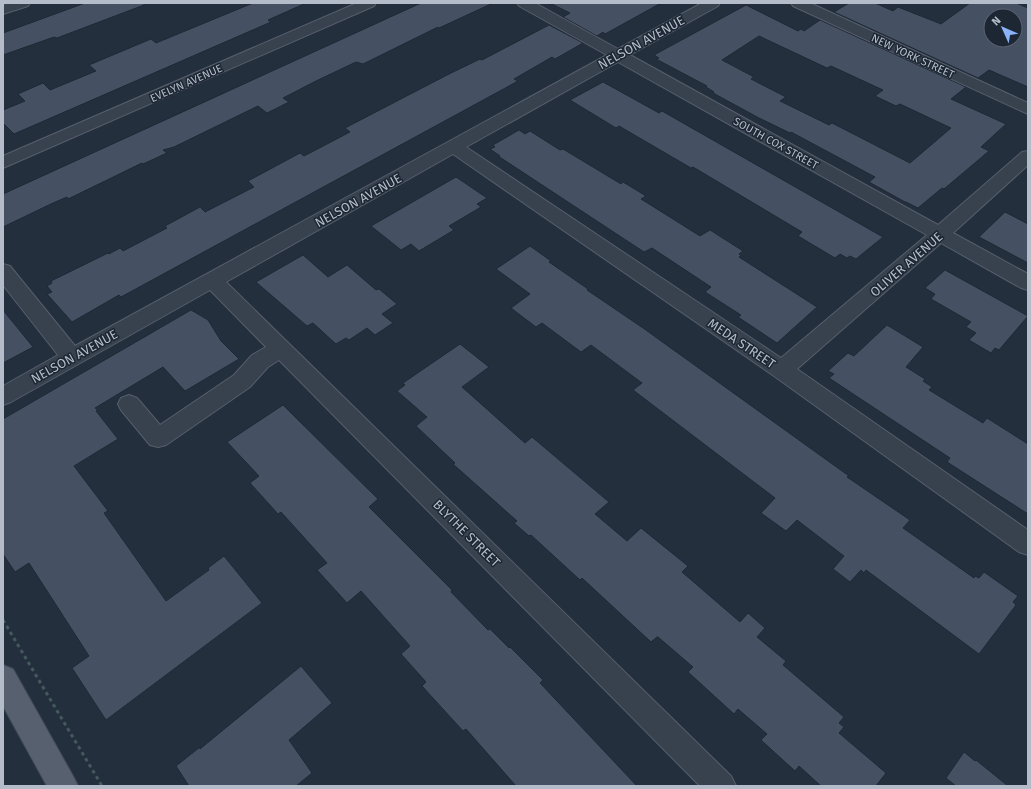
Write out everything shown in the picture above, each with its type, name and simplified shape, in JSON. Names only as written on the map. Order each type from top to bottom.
[{"type":"main road","points":[[3,679],[63,786]]},
{"type":"street","points":[[3,10],[23,3]]},
{"type":"street","name":"EVELYN AVENUE","points":[[3,163],[369,3]]},
{"type":"street","name":"SOUTH COX STREET","points":[[524,3],[1028,283]]},
{"type":"street","name":"NELSON AVENUE","points":[[3,396],[713,3]]},
{"type":"street","name":"NEW YORK STREET","points":[[798,3],[1028,109]]},
{"type":"street","name":"MEDA STREET","points":[[453,146],[782,370],[1028,544]]},
{"type":"street","name":"OLIVER AVENUE","points":[[782,370],[1028,156]]},
{"type":"street","points":[[3,272],[72,358]]},
{"type":"street","name":"BLYTHE STREET","points":[[213,281],[721,786]]},
{"type":"street","points":[[129,404],[158,438],[242,381],[260,361],[281,348]]},
{"type":"path","points":[[3,620],[102,786]]},
{"type":"building","points":[[85,3],[144,3],[144,5],[57,38],[54,37],[3,55],[3,33]]},
{"type":"building","points":[[253,3],[306,3],[268,20],[271,22],[14,134],[3,123],[3,110],[25,101],[18,94],[43,83],[50,90],[96,71],[89,65],[151,39],[156,43]]},
{"type":"building","points":[[421,3],[493,3],[439,28],[438,27],[363,64],[356,62],[316,81],[283,98],[289,102],[267,113],[258,106],[174,147],[163,150],[167,153],[143,164],[142,163],[68,199],[67,197],[53,203],[3,227],[3,194]]},
{"type":"building","points":[[550,3],[661,3],[605,34],[603,32],[597,36],[563,17],[570,13]]},
{"type":"building","points":[[849,3],[875,3],[893,11],[898,7],[941,24],[970,3],[1016,3],[1028,8],[1028,87],[989,70],[978,78],[834,12]]},
{"type":"building","points":[[746,5],[798,31],[801,29],[804,31],[820,20],[966,87],[951,99],[1006,124],[981,147],[989,151],[944,189],[942,188],[918,208],[869,182],[875,177],[791,132],[790,133],[759,118],[713,93],[714,92],[706,87],[707,86],[656,59],[659,58],[654,55]],"holes":[[[759,36],[827,68],[831,66],[883,90],[875,96],[896,106],[900,104],[951,128],[910,163],[832,123],[829,125],[780,101],[786,97],[751,79],[754,77],[722,60]]]},
{"type":"building","points":[[549,25],[583,43],[555,59],[552,57],[514,79],[518,81],[121,297],[119,295],[72,322],[47,294],[52,292],[47,286],[52,283],[51,281],[120,248],[123,251],[167,228],[165,226],[200,207],[205,212],[254,187],[248,181],[300,153],[304,156],[350,132],[345,128],[449,74],[480,59],[482,60]]},
{"type":"building","points":[[603,82],[659,113],[662,111],[883,237],[856,259],[850,256],[847,258],[840,254],[835,258],[798,236],[802,232],[693,167],[691,168],[619,126],[616,128],[570,100]]},
{"type":"building","points":[[519,130],[525,134],[530,131],[560,150],[563,149],[621,184],[623,182],[646,196],[641,199],[700,236],[710,230],[743,251],[739,254],[741,255],[739,257],[817,307],[777,343],[738,317],[741,315],[705,292],[711,287],[652,248],[644,252],[498,156],[500,156],[490,149],[495,147],[493,145]]},
{"type":"building","points":[[456,177],[487,198],[477,204],[481,207],[449,226],[454,230],[419,251],[411,244],[401,250],[371,226]]},
{"type":"building","points":[[1005,212],[1028,224],[1028,263],[979,237]]},
{"type":"building","points":[[530,246],[551,261],[549,262],[588,289],[587,290],[643,328],[849,476],[847,477],[910,520],[903,528],[974,578],[975,576],[979,578],[984,572],[1018,596],[1013,602],[1016,605],[979,654],[866,570],[864,573],[861,570],[850,582],[833,569],[844,556],[797,520],[786,531],[761,513],[775,498],[633,390],[642,383],[591,345],[581,352],[542,323],[536,327],[511,308],[530,294],[496,269]]},
{"type":"building","points":[[303,255],[328,277],[347,265],[376,290],[379,289],[397,304],[382,314],[393,323],[375,335],[367,328],[349,340],[346,338],[336,344],[313,323],[307,326],[256,282]]},
{"type":"building","points":[[945,270],[1028,316],[999,350],[995,348],[991,353],[969,340],[976,333],[966,327],[971,322],[931,299],[935,294],[925,288]]},
{"type":"building","points":[[3,310],[33,347],[3,363]]},
{"type":"building","points":[[191,310],[208,320],[221,341],[239,359],[185,391],[163,367],[95,408],[98,410],[96,411],[118,439],[74,466],[108,511],[104,513],[166,601],[209,570],[208,568],[224,556],[262,603],[106,720],[72,668],[89,656],[29,563],[15,572],[3,554],[3,419]]},
{"type":"building","points":[[887,325],[923,347],[906,367],[925,379],[923,381],[932,387],[929,390],[983,423],[987,418],[1028,444],[1028,514],[947,462],[950,458],[829,378],[834,374],[828,371],[848,353],[854,356]]},
{"type":"building","points":[[460,344],[489,367],[462,387],[525,443],[532,437],[609,502],[595,514],[627,541],[641,528],[688,566],[682,572],[740,622],[748,613],[765,628],[757,637],[786,661],[783,665],[844,717],[839,723],[844,727],[839,733],[886,773],[876,786],[821,786],[799,766],[795,771],[761,740],[767,734],[738,709],[734,714],[688,672],[693,667],[658,637],[651,642],[582,578],[580,580],[531,535],[529,536],[514,523],[517,521],[453,464],[455,463],[416,426],[427,417],[397,391],[405,385],[403,383]]},
{"type":"building","points":[[283,405],[378,499],[369,507],[452,590],[451,592],[488,630],[490,629],[509,648],[510,647],[543,680],[540,683],[637,786],[516,786],[466,729],[463,731],[422,686],[426,682],[401,654],[410,646],[361,591],[347,603],[317,570],[327,563],[281,512],[278,514],[250,483],[259,476],[227,442]]},
{"type":"building","points":[[301,666],[332,703],[289,740],[312,773],[296,786],[189,786],[176,766],[200,747],[200,749]]},
{"type":"building","points":[[964,752],[1008,786],[956,786],[946,778]]}]
